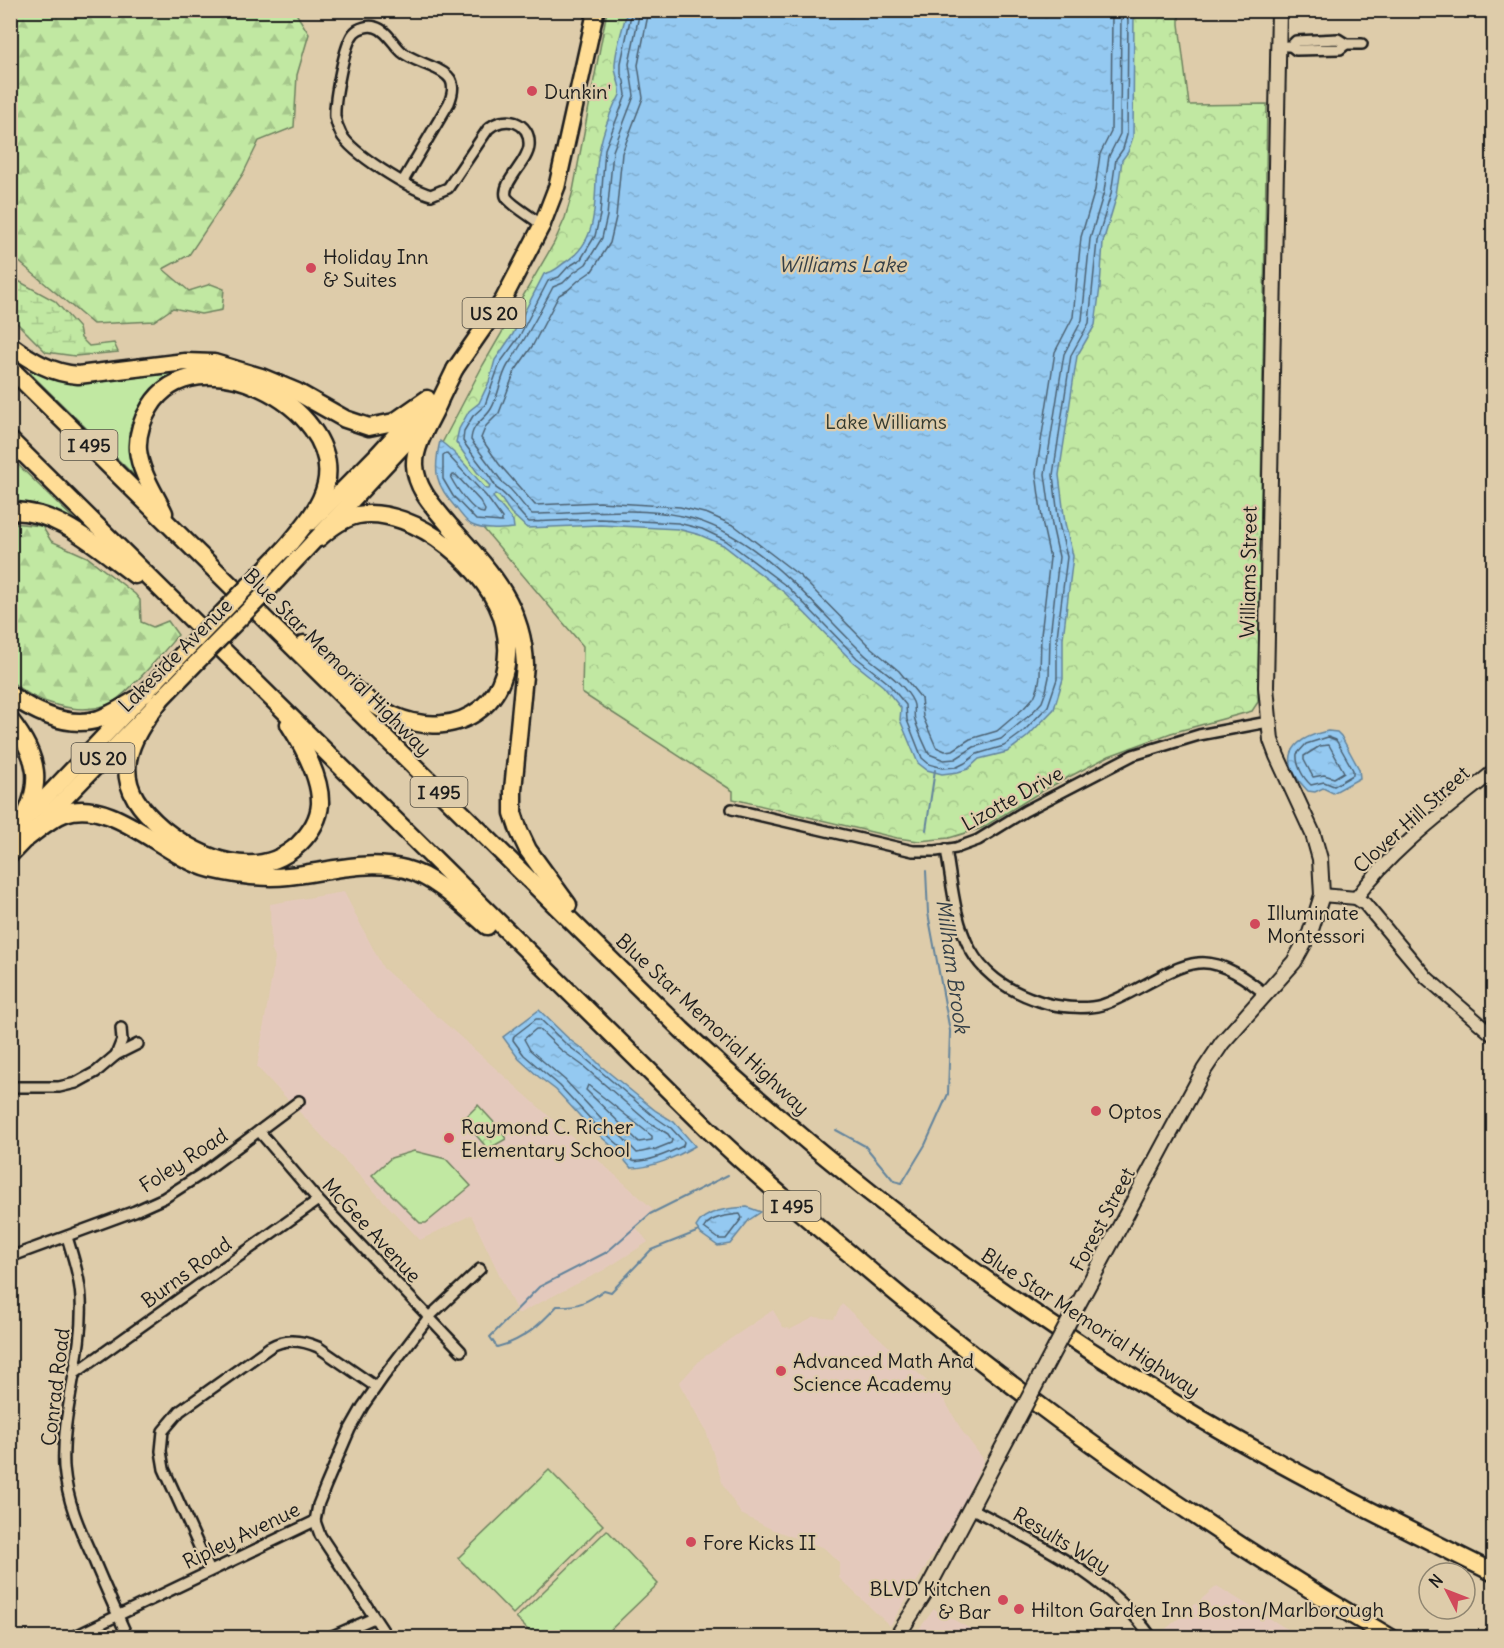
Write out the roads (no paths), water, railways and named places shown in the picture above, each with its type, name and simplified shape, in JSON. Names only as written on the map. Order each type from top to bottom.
[{"type":"highway","points":[[10,345],[37,363],[61,374],[78,375],[185,362],[206,362],[229,366],[288,388],[338,415],[369,427],[394,422],[433,400]]},
{"type":"highway","name":"Blue Star Memorial Highway","points":[[10,368],[716,1062],[785,1122],[902,1216],[1031,1311],[1137,1380],[1308,1479],[1494,1573]]},
{"type":"highway","points":[[168,522],[140,458],[138,444],[143,420],[156,398],[175,382],[201,375],[231,377],[269,393],[294,410],[314,428],[325,451],[327,475],[325,490],[309,517],[285,549]]},
{"type":"highway","points":[[433,400],[414,464],[420,487],[434,508],[501,587],[515,614],[524,648],[525,665],[512,805],[515,822],[540,869],[610,958]]},
{"type":"highway","name":"I 495","points":[[10,440],[753,1172],[897,1294],[1016,1389],[1111,1458],[1218,1531],[1391,1638]]},
{"type":"highway","points":[[10,511],[37,514],[71,529],[192,619]]},
{"type":"highway","points":[[270,625],[301,642],[380,708],[405,720],[434,725],[462,720],[483,708],[492,700],[499,688],[506,662],[504,622],[482,582],[444,543],[417,526],[392,517],[373,514],[350,518],[319,538]]},
{"type":"highway","points":[[152,697],[128,762],[131,791],[139,805],[149,817],[172,836],[198,851],[227,862],[258,864],[280,858],[299,844],[315,823],[320,805],[314,775],[298,739],[263,690]]},
{"type":"highway","points":[[10,695],[45,714],[79,722],[102,718],[152,697]]},
{"type":"highway","points":[[10,720],[28,746],[36,773],[30,803],[19,833]]},
{"type":"highway","points":[[19,833],[72,811],[90,810],[120,821],[193,863],[234,874],[275,877],[366,866],[408,869],[431,881],[461,904],[608,1031]]},
{"type":"main road","name":"Lakeside Avenue","points":[[10,855],[19,833],[152,697],[197,662],[319,538],[404,446],[433,400],[503,300],[542,225],[557,186],[596,10]]},
{"type":"main road","name":"Williams Street","points":[[1279,10],[1285,46],[1266,687],[1268,722],[1277,756],[1309,823],[1317,847],[1322,894]]},
{"type":"main road","name":"Lakeside Avenue","points":[[152,697],[185,651],[433,400]]},
{"type":"main road","name":"Forest Street","points":[[896,1638],[924,1597],[1208,1064],[1222,1043],[1298,956],[1310,933],[1322,894]]},
{"type":"street","points":[[403,181],[449,103],[453,93],[452,82],[446,72],[403,52],[388,35],[375,27],[362,27],[354,32],[348,45],[337,93],[335,118],[342,135],[351,146],[369,161],[418,192],[431,195],[448,188],[488,129],[496,122],[508,120],[519,124],[528,133],[530,144],[528,154],[506,190],[506,197],[510,203],[542,225]]},
{"type":"street","points":[[1285,46],[1296,50],[1340,49],[1346,44],[1362,44]]},
{"type":"street","name":"Lizotte Drive","points":[[732,809],[913,851],[946,849],[978,840],[1025,811],[1133,755],[1199,735],[1268,722]]},
{"type":"street","name":"Clover Hill Street","points":[[1356,898],[1371,879],[1425,827],[1491,776]]},
{"type":"street","points":[[946,849],[958,921],[967,944],[976,960],[991,976],[1022,996],[1044,1003],[1072,1007],[1099,1006],[1121,998],[1182,966],[1197,963],[1212,963],[1224,968],[1255,985],[1266,995]]},
{"type":"street","points":[[1322,894],[1356,898],[1376,916],[1427,978],[1494,1036]]},
{"type":"street","points":[[116,1056],[122,1040],[121,1028]]},
{"type":"street","points":[[10,1087],[59,1087],[76,1083],[138,1044]]},
{"type":"street","name":"Foley Road","points":[[10,1257],[142,1209],[172,1194],[298,1101]]},
{"type":"street","name":"McGee Avenue","points":[[259,1131],[318,1200],[462,1351]]},
{"type":"street","name":"Burns Road","points":[[74,1374],[318,1200]]},
{"type":"street","name":"Conrad Road","points":[[67,1237],[80,1284],[81,1300],[80,1333],[64,1450],[67,1488],[77,1523],[128,1638]]},
{"type":"street","name":"Ripley Avenue","points":[[70,1638],[315,1521],[318,1505],[350,1429],[376,1387],[429,1317],[480,1269]]},
{"type":"street","points":[[210,1571],[161,1458],[163,1431],[175,1415],[281,1341],[312,1344],[376,1387]]},
{"type":"street","name":"Results Way","points":[[971,1508],[1084,1570],[1121,1601],[1152,1638]]},
{"type":"street","points":[[315,1521],[320,1535],[388,1638]]},
{"type":"street","points":[[328,1638],[374,1617]]},
{"type":"water","name":"Williams Lake","points":[[627,11],[1134,11],[1133,137],[1128,152],[1122,160],[1117,195],[1103,242],[1095,325],[1077,356],[1059,475],[1065,523],[1073,556],[1063,638],[1063,679],[1054,709],[1027,737],[1007,752],[979,759],[968,769],[958,772],[942,774],[927,770],[918,763],[900,720],[901,708],[883,686],[853,662],[785,593],[723,545],[678,529],[600,525],[527,528],[495,494],[493,497],[513,521],[514,528],[482,528],[466,520],[444,492],[436,469],[440,441],[459,457],[486,489],[489,489],[490,486],[456,442],[459,429],[469,411],[479,403],[489,382],[495,360],[513,334],[544,274],[567,261],[579,250],[587,238],[592,224],[600,147],[608,119],[620,95],[615,64]]},
{"type":"water","points":[[1328,731],[1337,732],[1341,736],[1359,769],[1360,778],[1333,793],[1323,788],[1315,792],[1308,791],[1293,770],[1292,753],[1296,746],[1304,740]]},
{"type":"water","points":[[539,1010],[602,1067],[656,1111],[674,1122],[695,1146],[664,1161],[631,1168],[556,1090],[519,1059],[503,1037]]},
{"type":"water","points":[[747,1207],[761,1212],[749,1220],[730,1244],[718,1246],[701,1234],[696,1227],[711,1213]]},
{"type":"waterway","name":"Millham Brook","points":[[926,830],[935,770]]},
{"type":"waterway","name":"Millham Brook","points":[[836,1130],[865,1146],[894,1181],[902,1183],[925,1145],[948,1094],[950,1031],[928,913],[926,871]]},
{"type":"waterway","name":"Millham Brook","points":[[699,1231],[651,1250],[611,1292],[604,1290],[582,1303],[557,1306],[544,1320],[515,1341],[497,1347],[490,1337],[539,1287],[607,1252],[650,1214],[728,1175]]},
{"type":"place","name":"Dunkin'","points":[[532,91]]},
{"type":"place","name":"Holiday Inn & Suites","points":[[311,268]]},
{"type":"place","name":"Illuminate Montessori","points":[[1255,924]]},
{"type":"place","name":"Optos","points":[[1096,1111]]},
{"type":"place","name":"Raymond C. Richer Elementary School","points":[[449,1138]]},
{"type":"place","name":"Advanced Math And Science Academy","points":[[781,1371]]},
{"type":"place","name":"Fore Kicks II","points":[[691,1542]]},
{"type":"place","name":"BLVD Kitchen & Bar","points":[[1003,1600]]},
{"type":"place","name":"Hilton Garden Inn Boston/Marlborough","points":[[1019,1609]]},
{"type":"park label","name":"Lake Williams","points":[[886,421]]}]
